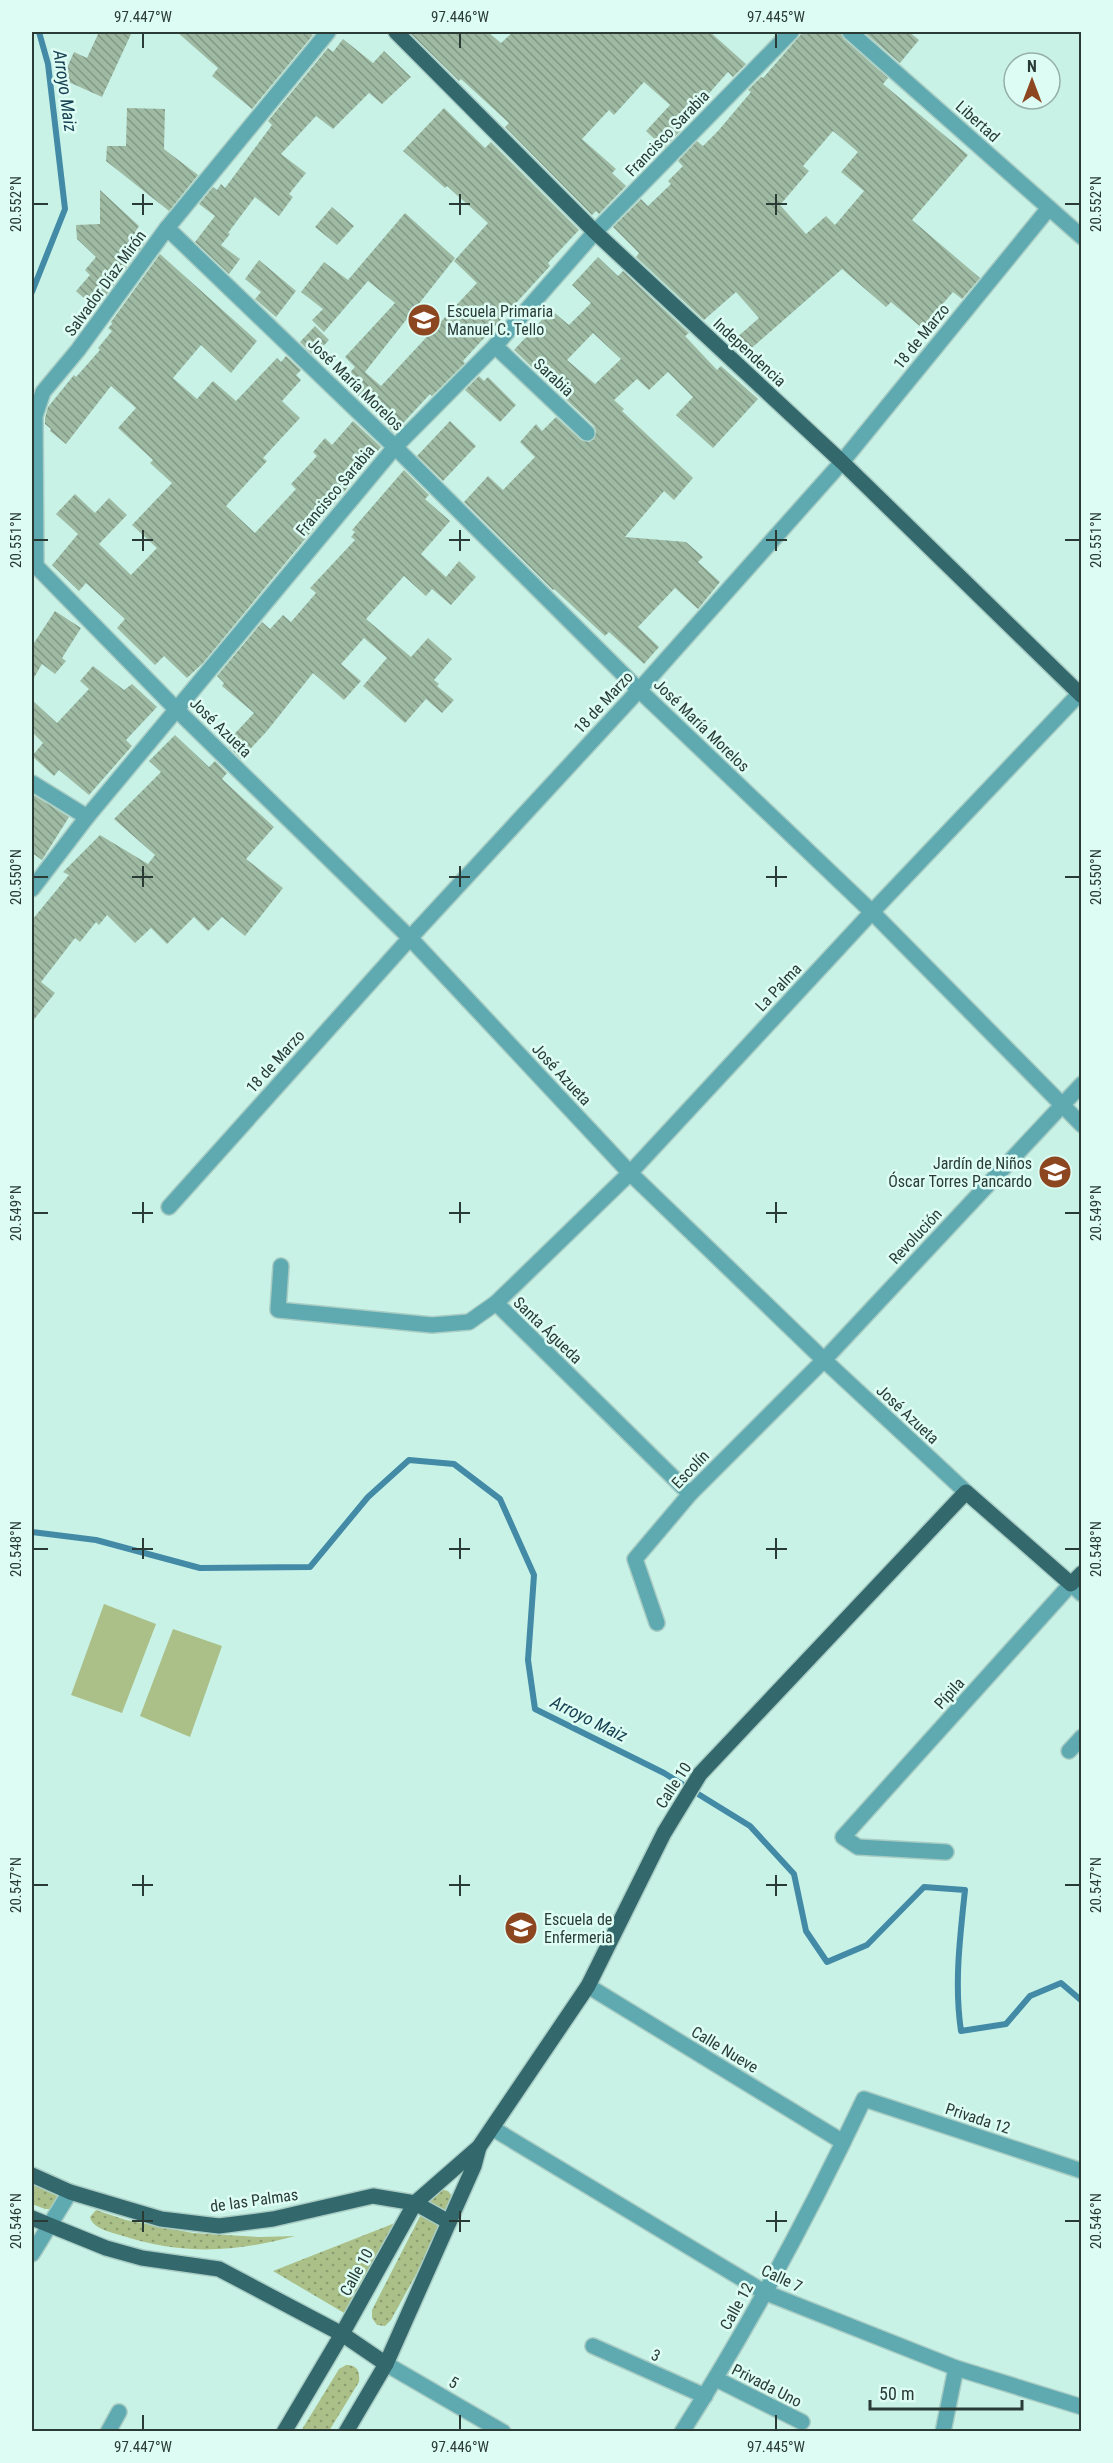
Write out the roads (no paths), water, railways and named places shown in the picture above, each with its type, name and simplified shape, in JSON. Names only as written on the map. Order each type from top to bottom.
[{"type":"main road","name":"Independencia","points":[[396,32],[595,232],[842,462],[1081,693]]},
{"type":"main road","name":"José Azueta","points":[[966,1492],[1078,1584]]},
{"type":"main road","name":"Calle 10","points":[[284,2432],[415,2203],[479,2147],[588,1986],[664,1833],[700,1774],[966,1492]]},
{"type":"main road","name":"Calle 10","points":[[346,2432],[386,2364],[474,2166],[479,2147]]},
{"type":"main road","name":"de las Palmas","points":[[32,2175],[70,2192],[161,2219],[219,2226],[273,2219],[373,2196],[415,2203],[449,2222]]},
{"type":"main road","points":[[32,2218],[106,2248],[142,2258],[219,2269],[342,2334],[386,2364]]},
{"type":"street","name":"Salvador Díaz Mirón","points":[[34,565],[34,416],[43,392],[78,350],[167,228],[328,32]]},
{"type":"street","name":"Francisco Sarabia","points":[[32,889],[87,817],[395,447],[495,346],[595,232],[791,32]]},
{"type":"street","name":"Libertad","points":[[850,32],[1082,237]]},
{"type":"street","name":"18 de Marzo","points":[[169,1207],[410,938],[639,690],[842,462],[1049,208]]},
{"type":"street","name":"José María Morelos","points":[[167,228],[395,447],[639,690],[872,912],[1082,1125]]},
{"type":"street","name":"Sarabia","points":[[495,346],[588,433]]},
{"type":"street","name":"José Azueta","points":[[34,565],[177,710],[410,938],[630,1173],[824,1360],[966,1492]]},
{"type":"street","name":"La Palma","points":[[496,1303],[630,1173],[872,912],[1081,693]]},
{"type":"street","points":[[32,783],[87,817]]},
{"type":"street","name":"Revolución","points":[[824,1360],[1082,1084]]},
{"type":"street","name":"Santa Águeda","points":[[281,1266],[278,1310],[432,1325],[469,1322],[496,1303],[690,1494]]},
{"type":"street","name":"Escolín","points":[[657,1623],[635,1559],[690,1494],[824,1360]]},
{"type":"street","name":"Pípila","points":[[946,1852],[858,1847],[843,1837],[1078,1584]]},
{"type":"street","points":[[1070,1751],[1082,1737]]},
{"type":"street","name":"Calle Nueve","points":[[588,1986],[843,2142]]},
{"type":"street","name":"Calle 12","points":[[682,2432],[716,2379],[764,2292],[864,2099]]},
{"type":"street","name":"Privada 12","points":[[864,2099],[1082,2171]]},
{"type":"street","name":"Calle 7","points":[[492,2128],[764,2292],[956,2368],[1082,2407]]},
{"type":"street","points":[[32,2254],[70,2192]]},
{"type":"street","name":"3","points":[[593,2346],[705,2396]]},
{"type":"street","name":"5","points":[[386,2364],[503,2432]]},
{"type":"street","points":[[943,2432],[956,2368]]},
{"type":"street","name":"Privada Uno","points":[[716,2379],[802,2422]]},
{"type":"street","points":[[108,2432],[119,2412]]},
{"type":"waterway","name":"Arroyo Maiz","points":[[32,292],[65,209],[48,64],[39,32]]},
{"type":"waterway","name":"Arroyo Maiz","points":[[32,1532],[96,1540],[200,1568],[310,1567],[368,1497],[409,1460],[454,1464],[500,1499],[534,1575],[528,1660],[535,1709],[664,1773],[750,1826],[794,1874],[806,1931],[827,1962],[867,1945],[924,1887],[965,1890],[958,1978],[961,2031],[1006,2024],[1030,1996],[1061,1983],[1082,2001]]},
{"type":"place","name":"Escuela Primaria Manuel C. Tello","points":[[424,320]]},
{"type":"place","name":"Jardín de Niños Óscar Torres Pancardo","points":[[1055,1172]]},
{"type":"place","name":"Escuela de Enfermeria","points":[[521,1928]]}]
